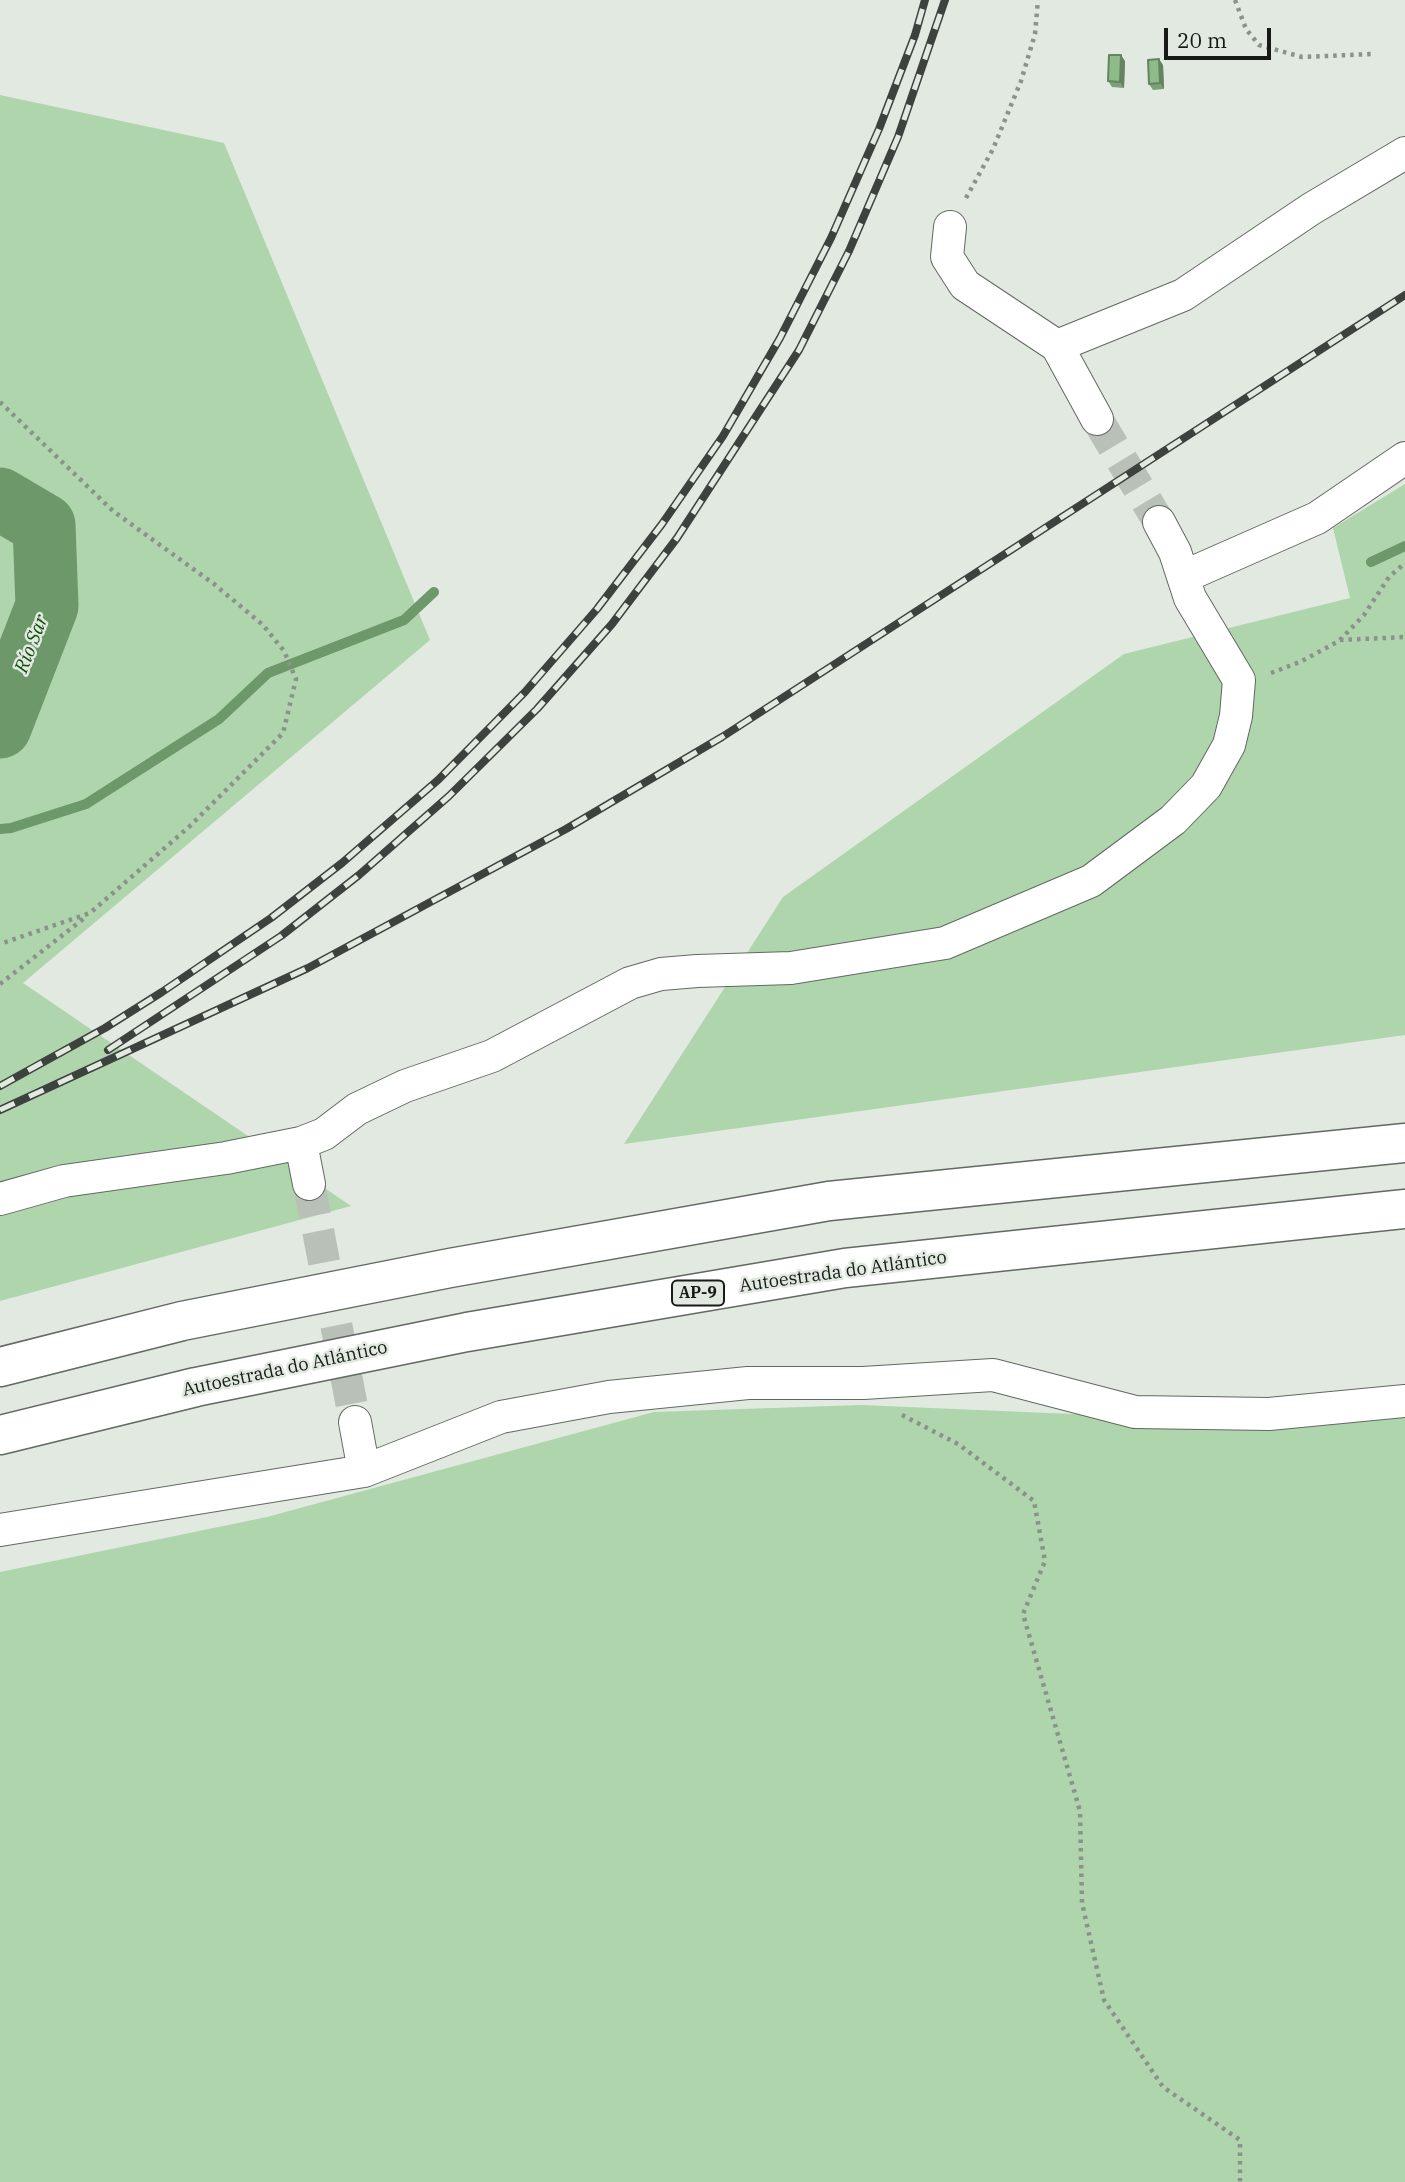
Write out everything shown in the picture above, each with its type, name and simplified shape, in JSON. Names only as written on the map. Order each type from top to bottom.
[{"type":"highway","points":[[0,1367],[182,1321],[450,1268],[829,1202],[1405,1143]]},
{"type":"highway","name":"Autoestrada do Atlántico","points":[[0,1435],[196,1387],[467,1332],[845,1268],[1405,1209]]},
{"type":"street","points":[[1057,346],[1183,295],[1311,209],[1405,153]]},
{"type":"street","points":[[950,227],[947,257],[965,285],[1057,346],[1097,419]]},
{"type":"street","points":[[1187,587],[1318,518],[1405,458]]},
{"type":"street","points":[[0,1199],[64,1181],[226,1158],[301,1143],[324,1134],[357,1109],[405,1086],[492,1056],[630,983],[661,974],[792,968],[946,943],[1091,881],[1173,820],[1206,786],[1229,745],[1236,716],[1239,680],[1187,587],[1159,522]]},
{"type":"street","points":[[301,1143],[309,1184]]},
{"type":"street","points":[[0,1530],[364,1471],[500,1417],[610,1397],[748,1383],[863,1383],[993,1375],[1135,1412],[1269,1414],[1405,1401]]},
{"type":"street","points":[[355,1422],[364,1471]]},
{"type":"path","points":[[950,227],[993,149],[1021,81],[1035,34],[1038,0]]},
{"type":"path","points":[[1235,0],[1246,29],[1259,44],[1302,57],[1372,54]]},
{"type":"path","points":[[0,402],[113,511],[214,584],[263,625],[284,651],[296,679],[283,733],[190,826],[90,913],[0,984]]},
{"type":"path","points":[[1239,680],[1278,671],[1339,640],[1364,615],[1389,577],[1405,563]]},
{"type":"path","points":[[1339,640],[1405,637]]},
{"type":"path","points":[[0,944],[90,913]]},
{"type":"path","points":[[863,1383],[889,1408],[958,1444],[1034,1501],[1045,1561],[1023,1614],[1080,1811],[1082,1903],[1104,2000],[1163,2087],[1240,2140],[1240,2182]]},
{"type":"green space","points":[[0,95],[224,143],[430,640],[23,983],[351,1206],[0,1301]]},
{"type":"green space","points":[[1405,484],[1405,1035],[624,1144],[783,897],[1124,654],[1350,598],[1333,528]]},
{"type":"green space","points":[[861,1405],[1329,1425],[1405,1415],[1405,2182],[0,2182],[0,1572],[267,1517],[654,1412]]},
{"type":"building","points":[[1109,55],[1121,55],[1120,82],[1108,81]]},
{"type":"building","points":[[1159,59],[1160,83],[1149,84],[1148,60]]},
{"type":"waterway","name":"Río Sar","points":[[0,499],[44,525],[47,606],[0,727]]},
{"type":"waterway","points":[[1371,562],[1405,546]]},
{"type":"waterway","points":[[0,829],[11,828],[86,804],[219,719],[268,673],[404,620],[434,592]]},
{"type":"tunnel","points":[[1097,419],[1159,522]]},
{"type":"tunnel","points":[[309,1184],[355,1422]]},
{"type":"railway","points":[[0,1086],[105,1028],[162,992],[271,918],[342,863],[438,780],[525,692],[597,609],[662,524],[723,436],[780,338],[831,238],[879,129],[915,35],[925,0]]},
{"type":"railway","points":[[108,1050],[281,936],[359,875],[449,796],[537,709],[612,624],[677,538],[799,350],[849,251],[898,137],[945,0]]},
{"type":"railway","points":[[0,1110],[308,968],[566,829],[722,737],[1405,295]]}]
